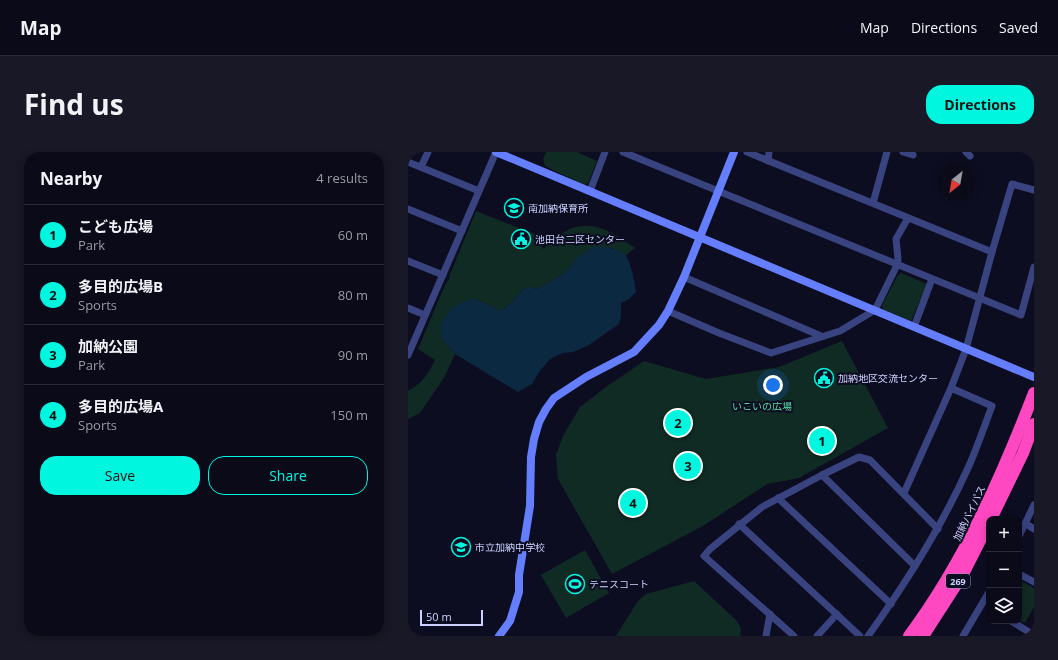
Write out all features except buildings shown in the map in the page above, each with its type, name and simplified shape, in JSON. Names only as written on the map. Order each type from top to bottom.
[{"type":"highway","name":"加納バイパス","points":[[909,636],[954,568],[977,526],[1013,448],[1034,393]]},
{"type":"highway","points":[[992,516],[1023,453],[1034,424]]},
{"type":"highway","name":"269","points":[[923,636],[963,574],[986,528]]},
{"type":"street","points":[[422,167],[428,152]]},
{"type":"street","points":[[408,355],[496,152],[1034,377]]},
{"type":"street","points":[[590,191],[605,152]]},
{"type":"street","points":[[623,152],[1022,315],[1034,267]]},
{"type":"street","points":[[499,636],[510,621],[519,592],[519,575],[530,506],[531,457],[539,422],[554,398],[586,377],[634,352],[659,325],[668,311],[684,277],[734,152]]},
{"type":"street","points":[[747,152],[992,252]]},
{"type":"street","points":[[768,160],[769,152]]},
{"type":"street","points":[[873,203],[887,152]]},
{"type":"street","points":[[903,152],[913,155]]},
{"type":"street","points":[[408,162],[479,192]]},
{"type":"street","points":[[904,494],[951,388],[966,349],[1012,184],[1034,190]]},
{"type":"street","points":[[408,209],[462,231]]},
{"type":"street","points":[[668,311],[771,353],[840,330],[875,310],[897,265],[898,259],[896,239],[908,218]]},
{"type":"street","points":[[408,261],[443,275]]},
{"type":"street","points":[[684,277],[821,336]]},
{"type":"street","points":[[914,327],[932,279]]},
{"type":"street","points":[[408,308],[425,316]]},
{"type":"street","points":[[868,636],[891,604],[938,529],[968,468],[992,406],[951,388]]},
{"type":"street","points":[[794,636],[704,556],[710,549],[762,506],[822,474],[859,457],[870,460],[938,529]]},
{"type":"street","points":[[822,474],[915,566]]},
{"type":"street","points":[[778,498],[891,604]]},
{"type":"street","points":[[1022,531],[1034,505]]},
{"type":"street","points":[[740,524],[860,636]]},
{"type":"street","points":[[1026,524],[1034,529]]},
{"type":"street","points":[[1022,576],[1034,582]]},
{"type":"street","points":[[963,636],[986,606]]},
{"type":"street","points":[[766,636],[770,614]]},
{"type":"street","points":[[817,636],[837,614]]},
{"type":"street","points":[[1016,624],[1034,635]]},
{"type":"green space","points":[[546,152],[577,152],[597,161],[588,183],[584,185],[545,166],[543,159]]},
{"type":"green space","points":[[476,211],[537,235],[543,249],[566,231],[579,226],[596,227],[612,233],[635,248],[625,256],[612,248],[576,259],[566,272],[552,281],[537,289],[529,287],[522,290],[513,301],[501,311],[474,298],[443,341],[455,354],[444,378],[420,413],[408,419],[408,391],[418,385],[430,370],[435,360],[418,349],[445,285],[450,277]]},
{"type":"green space","points":[[901,273],[927,284],[911,321],[883,310],[882,305],[898,275]]},
{"type":"green space","name":"いこいの広場","points":[[842,341],[888,428],[799,478],[767,484],[703,526],[612,574],[558,479],[556,455],[563,436],[580,407],[644,361],[706,379],[779,367]]},
{"type":"green space","name":"テニスコート","points":[[585,550],[609,593],[566,618],[541,575]]},
{"type":"green space","points":[[694,581],[736,620],[741,628],[740,636],[616,636],[638,601],[646,594]]},
{"type":"green space","points":[[1022,582],[1034,588],[1034,607],[1025,623],[1022,622]]},
{"type":"water","points":[[595,246],[615,249],[625,255],[631,267],[636,292],[629,299],[621,303],[621,317],[619,324],[589,345],[573,352],[563,353],[550,359],[539,372],[532,384],[518,392],[455,354],[443,341],[440,326],[451,308],[474,298],[501,311],[513,301],[522,290],[529,287],[537,289],[552,281],[566,272],[576,259]]},
{"type":"place","name":"南加納保育所","points":[[514,208]]},
{"type":"place","name":"池田台二区センター","points":[[521,239]]},
{"type":"place","name":"加納地区交流センター","points":[[824,378]]},
{"type":"place","name":"多目的広場B","points":[[678,423]]},
{"type":"place","name":"こども広場","points":[[822,441]]},
{"type":"place","name":"加納公園","points":[[688,466]]},
{"type":"place","name":"多目的広場A","points":[[633,503]]},
{"type":"place","name":"市立加納中学校","points":[[461,547]]},
{"type":"place","name":"テニスコート","points":[[575,584]]}]
